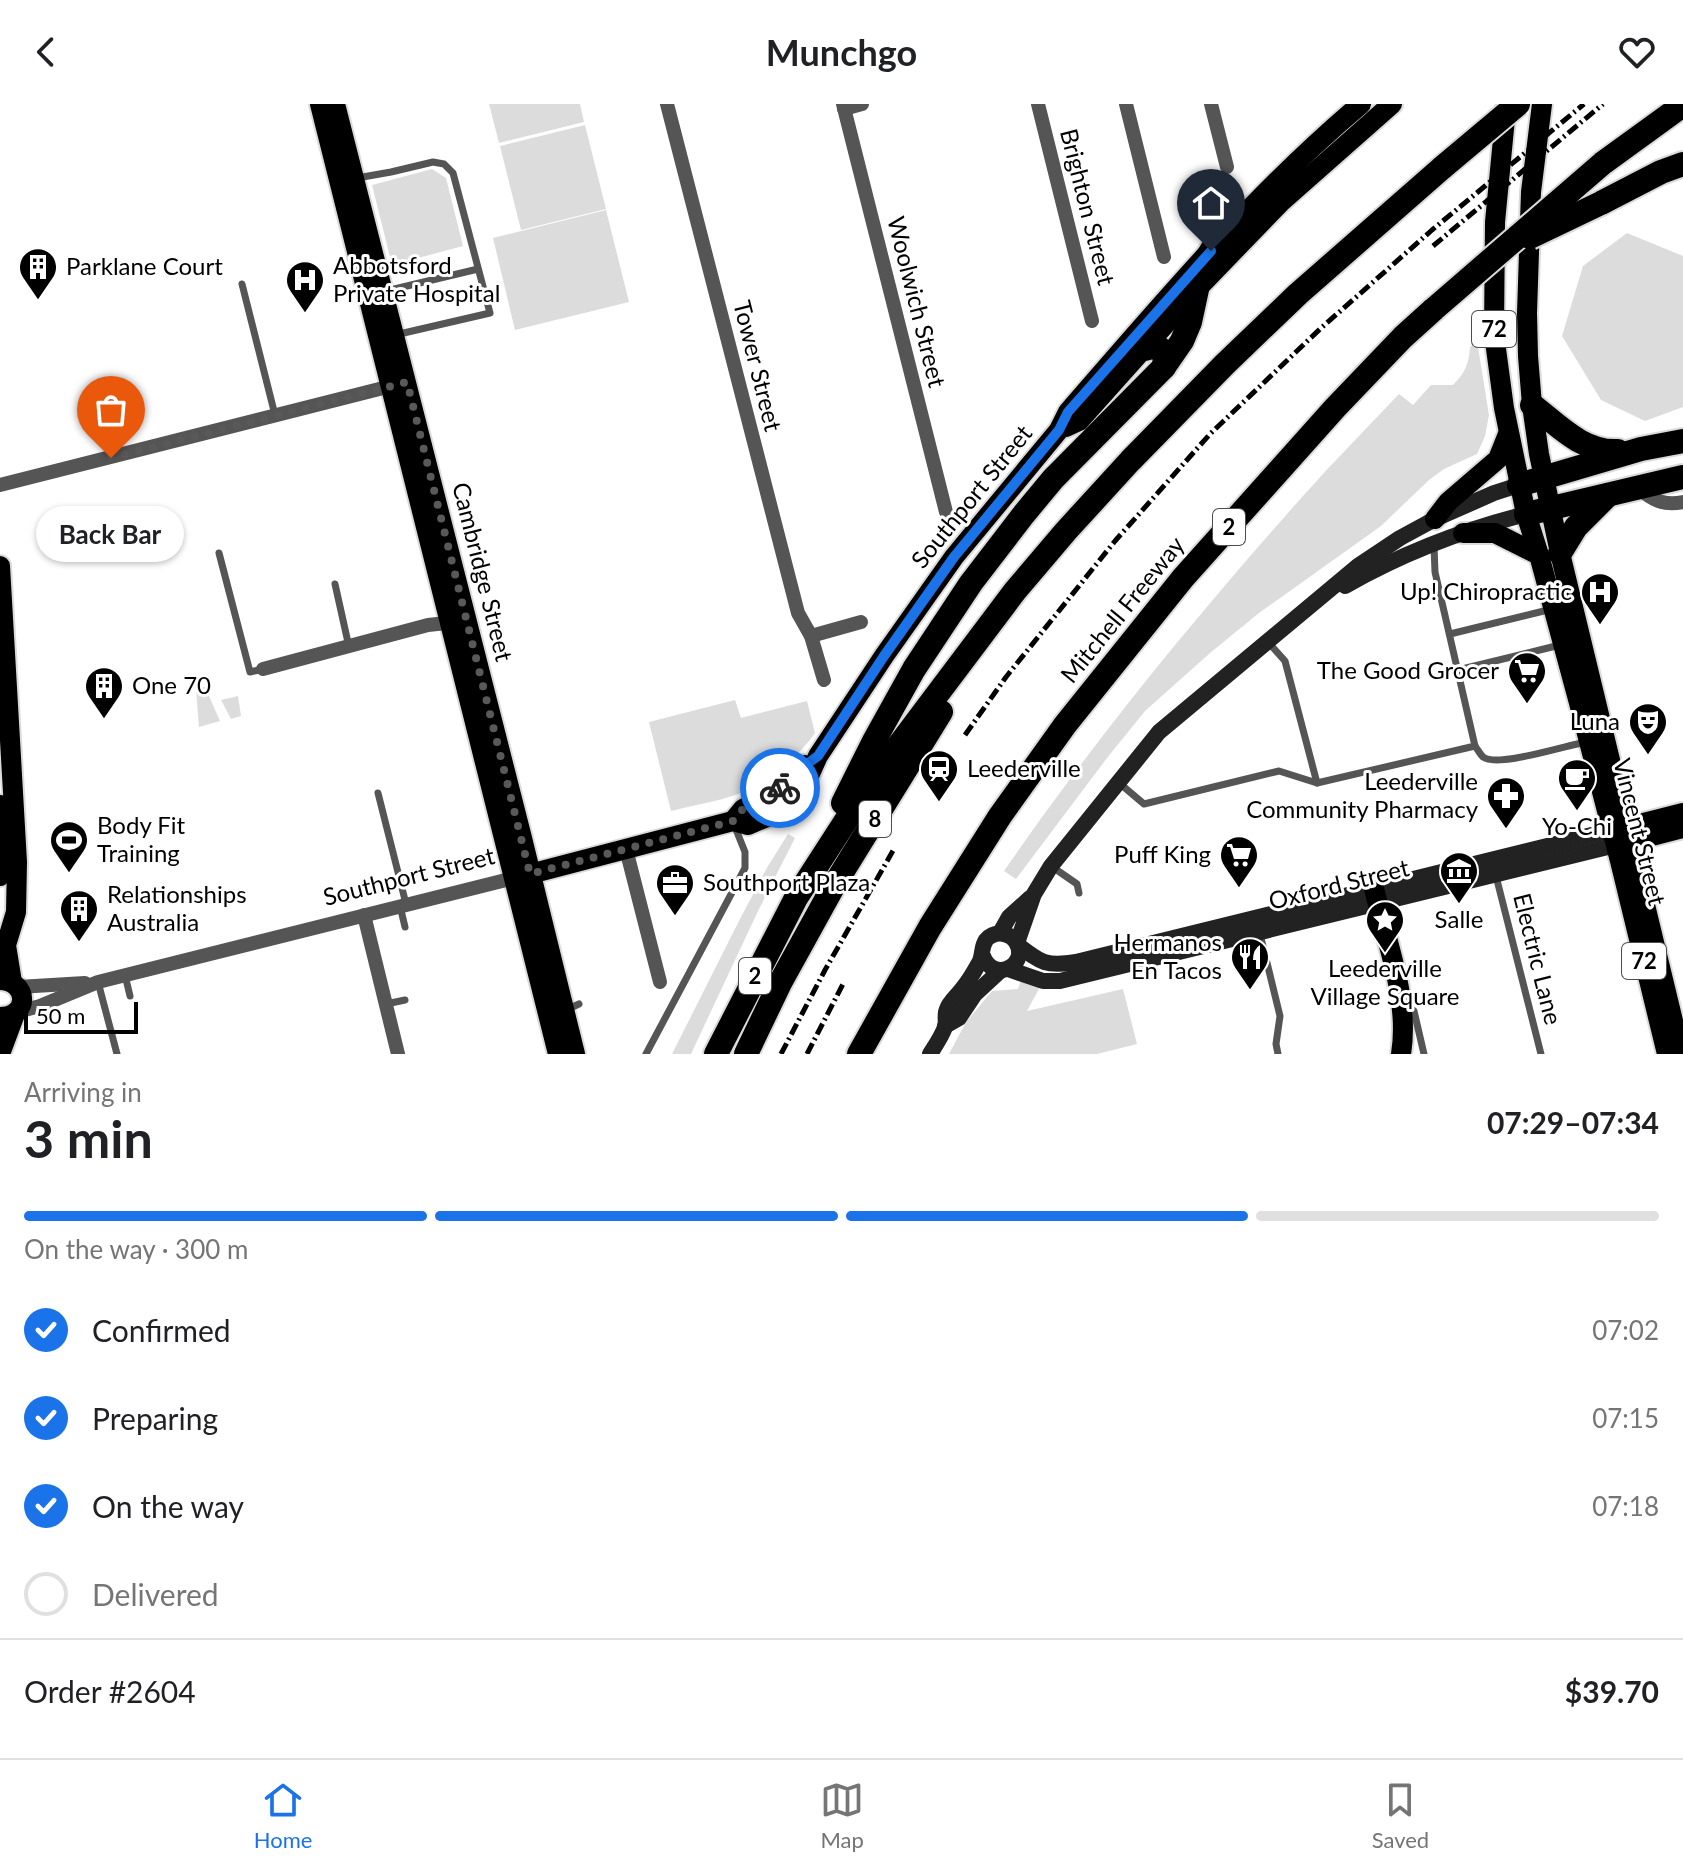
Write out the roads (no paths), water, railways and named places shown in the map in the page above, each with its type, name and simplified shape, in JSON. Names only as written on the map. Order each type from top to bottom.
[{"type":"highway","name":"2","points":[[716,1054],[796,898],[856,805],[1015,591],[1130,461],[1225,364],[1508,105]]},
{"type":"highway","name":"Mitchell Freeway","points":[[859,1054],[1000,816],[1065,725],[1183,578],[1403,337],[1603,163],[1683,105]]},
{"type":"highway","points":[[1496,254],[1683,164]]},
{"type":"highway","points":[[796,898],[874,741],[914,669],[971,583],[1024,514],[1053,479],[1164,367],[1182,341],[1190,322],[1195,291],[1211,251]]},
{"type":"highway","points":[[1145,349],[1156,346],[1162,349],[1166,355],[1164,367]]},
{"type":"highway","points":[[1532,405],[1582,443],[1596,449],[1641,449]]},
{"type":"highway","points":[[1519,485],[1641,449],[1683,441]]},
{"type":"highway","points":[[1526,514],[1683,477]]},
{"type":"highway","points":[[1550,554],[1610,493]]},
{"type":"highway","name":"8","points":[[746,1054],[780,983],[833,887],[1015,591]]},
{"type":"main road","name":"Cambridge Street","points":[[320,104],[398,384],[522,876],[558,1054]]},
{"type":"main road","name":"Cambridge Street","points":[[335,104],[395,335],[398,384]]},
{"type":"main road","name":"Southport Street","points":[[522,876],[733,821],[748,825],[787,804],[809,776],[818,756],[884,656],[954,557],[1059,430],[1068,412],[1252,206],[1361,104]]},
{"type":"main road","name":"Southport Street","points":[[1059,430],[1079,421],[1195,291],[1281,202],[1392,104]]},
{"type":"main road","name":"72","points":[[1542,104],[1531,192],[1527,313],[1532,405],[1544,478]]},
{"type":"main road","name":"72","points":[[1508,105],[1495,222],[1494,334],[1508,434],[1519,485]]},
{"type":"main road","points":[[1435,519],[1448,502],[1498,459],[1508,434]]},
{"type":"main road","name":"Vincent Street","points":[[1544,478],[1550,508],[1554,608],[1572,642],[1589,742],[1621,836],[1622,867],[1667,1054]]},
{"type":"main road","points":[[945,1026],[959,1018],[975,994],[1016,961],[1018,944],[1034,894],[1051,866],[1159,732],[1358,566],[1435,519],[1519,485]]},
{"type":"main road","name":"Vincent Street","points":[[1519,485],[1526,514],[1550,554],[1621,836],[1681,1054]]},
{"type":"main road","points":[[1302,611],[1364,575],[1434,544],[1526,514]]},
{"type":"main road","points":[[1463,533],[1495,533],[1550,554]]},
{"type":"main road","points":[[0,566],[17,862],[16,912],[6,945],[10,983],[21,992],[22,1003],[10,1015],[0,1054]]},
{"type":"main road","points":[[0,775],[0,876]]},
{"type":"main road","name":"Oxford Street","points":[[1005,969],[1043,981],[1060,981],[1259,932],[1370,897],[1495,873],[1621,836],[1683,813]]},
{"type":"main road","name":"Oxford Street","points":[[1018,944],[1039,961],[1056,966],[1370,897],[1621,836],[1683,828]]},
{"type":"main road","name":"Cambridge Street","points":[[522,876],[572,1007],[575,1054]]},
{"type":"main road","points":[[1000,933],[1009,917],[1034,894]]},
{"type":"main road","points":[[1370,897],[1401,997],[1404,1028],[1401,1054]]},
{"type":"main road","points":[[1370,897],[1390,1000],[1392,1028],[1388,1054]]},
{"type":"main road","points":[[930,1054],[945,1026],[946,1009],[966,985],[983,956],[986,941],[1000,933],[1010,936],[1018,944]]},
{"type":"main road","points":[[983,956],[989,966],[1005,969]]},
{"type":"street","name":"Tower Street","points":[[667,104],[798,613],[811,636],[824,680]]},
{"type":"street","points":[[843,106],[862,104]]},
{"type":"street","name":"Brighton Street","points":[[1038,104],[1092,321]]},
{"type":"street","points":[[1126,104],[1164,257]]},
{"type":"street","points":[[1211,104],[1227,167]]},
{"type":"street","name":"Woolwich Street","points":[[843,106],[946,512]]},
{"type":"street","points":[[0,485],[398,384]]},
{"type":"street","points":[[1637,487],[1653,500],[1666,504],[1683,502]]},
{"type":"street","points":[[263,669],[428,625],[458,621]]},
{"type":"street","points":[[811,636],[861,622]]},
{"type":"street","points":[[626,849],[657,976]]},
{"type":"street","name":"Southport Street","points":[[10,1015],[98,982],[522,876]]},
{"type":"street","points":[[364,915],[398,1054]]},
{"type":"street","name":"Southport Street","points":[[10,983],[98,982]]},
{"type":"lane","points":[[355,179],[433,162],[444,164],[453,173],[490,313],[395,335]]},
{"type":"lane","points":[[384,291],[478,269]]},
{"type":"lane","points":[[242,284],[275,415]]},
{"type":"lane","points":[[1434,544],[1435,572],[1475,746],[1484,757],[1497,761],[1589,742]]},
{"type":"lane","points":[[219,553],[250,672],[263,669]]},
{"type":"lane","points":[[335,584],[349,647]]},
{"type":"lane","points":[[1450,634],[1554,608]]},
{"type":"lane","points":[[1266,640],[1285,661],[1317,783]]},
{"type":"lane","points":[[1458,670],[1572,642]]},
{"type":"lane","points":[[1118,782],[1144,804],[1279,771],[1317,783],[1475,746]]},
{"type":"lane","points":[[378,793],[405,927]]},
{"type":"lane","points":[[646,1054],[745,868],[745,852],[733,821]]},
{"type":"lane","points":[[1051,866],[1077,884],[1079,893]]},
{"type":"lane","name":"Electric Lane","points":[[1495,873],[1541,1054]]},
{"type":"lane","points":[[1259,932],[1280,1016],[1276,1044],[1278,1054]]},
{"type":"lane","points":[[125,975],[130,996]]},
{"type":"lane","points":[[98,982],[117,1054]]},
{"type":"lane","points":[[1401,997],[1414,1011],[1424,1054]]},
{"type":"lane","points":[[386,1004],[405,1000]]},
{"type":"railway","points":[[965,735],[1006,677],[1115,541],[1210,434],[1320,329],[1432,230],[1584,104]]},
{"type":"railway","points":[[1433,246],[1603,104]]},
{"type":"railway","points":[[781,1054],[894,849]]},
{"type":"railway","points":[[807,1054],[844,982]]},
{"type":"place","name":"Parklane Court","points":[[38,301]]},
{"type":"place","name":"Abbotsford Private Hospital","points":[[305,314]]},
{"type":"place","name":"Back Bar","points":[[111,458]]},
{"type":"place","name":"Up! Chiropractic","points":[[1600,626]]},
{"type":"place","name":"The Good Grocer","points":[[1527,705]]},
{"type":"place","name":"One 70","points":[[104,720]]},
{"type":"place","name":"Luna","points":[[1648,756]]},
{"type":"place","name":"Leederville","points":[[939,803]]},
{"type":"place","name":"Yo-Chi","points":[[1577,812]]},
{"type":"place","name":"Leederville Community Pharmacy","points":[[1506,830]]},
{"type":"place","name":"Body Fit Training","points":[[69,874]]},
{"type":"place","name":"Puff King","points":[[1239,889]]},
{"type":"place","name":"Salle","points":[[1459,905]]},
{"type":"place","name":"Southport Plaza","points":[[675,917]]},
{"type":"place","name":"Relationships Australia","points":[[79,943]]},
{"type":"place","name":"Leederville Village Square","points":[[1385,954]]},
{"type":"place","name":"Hermanos En Tacos","points":[[1250,991]]}]
